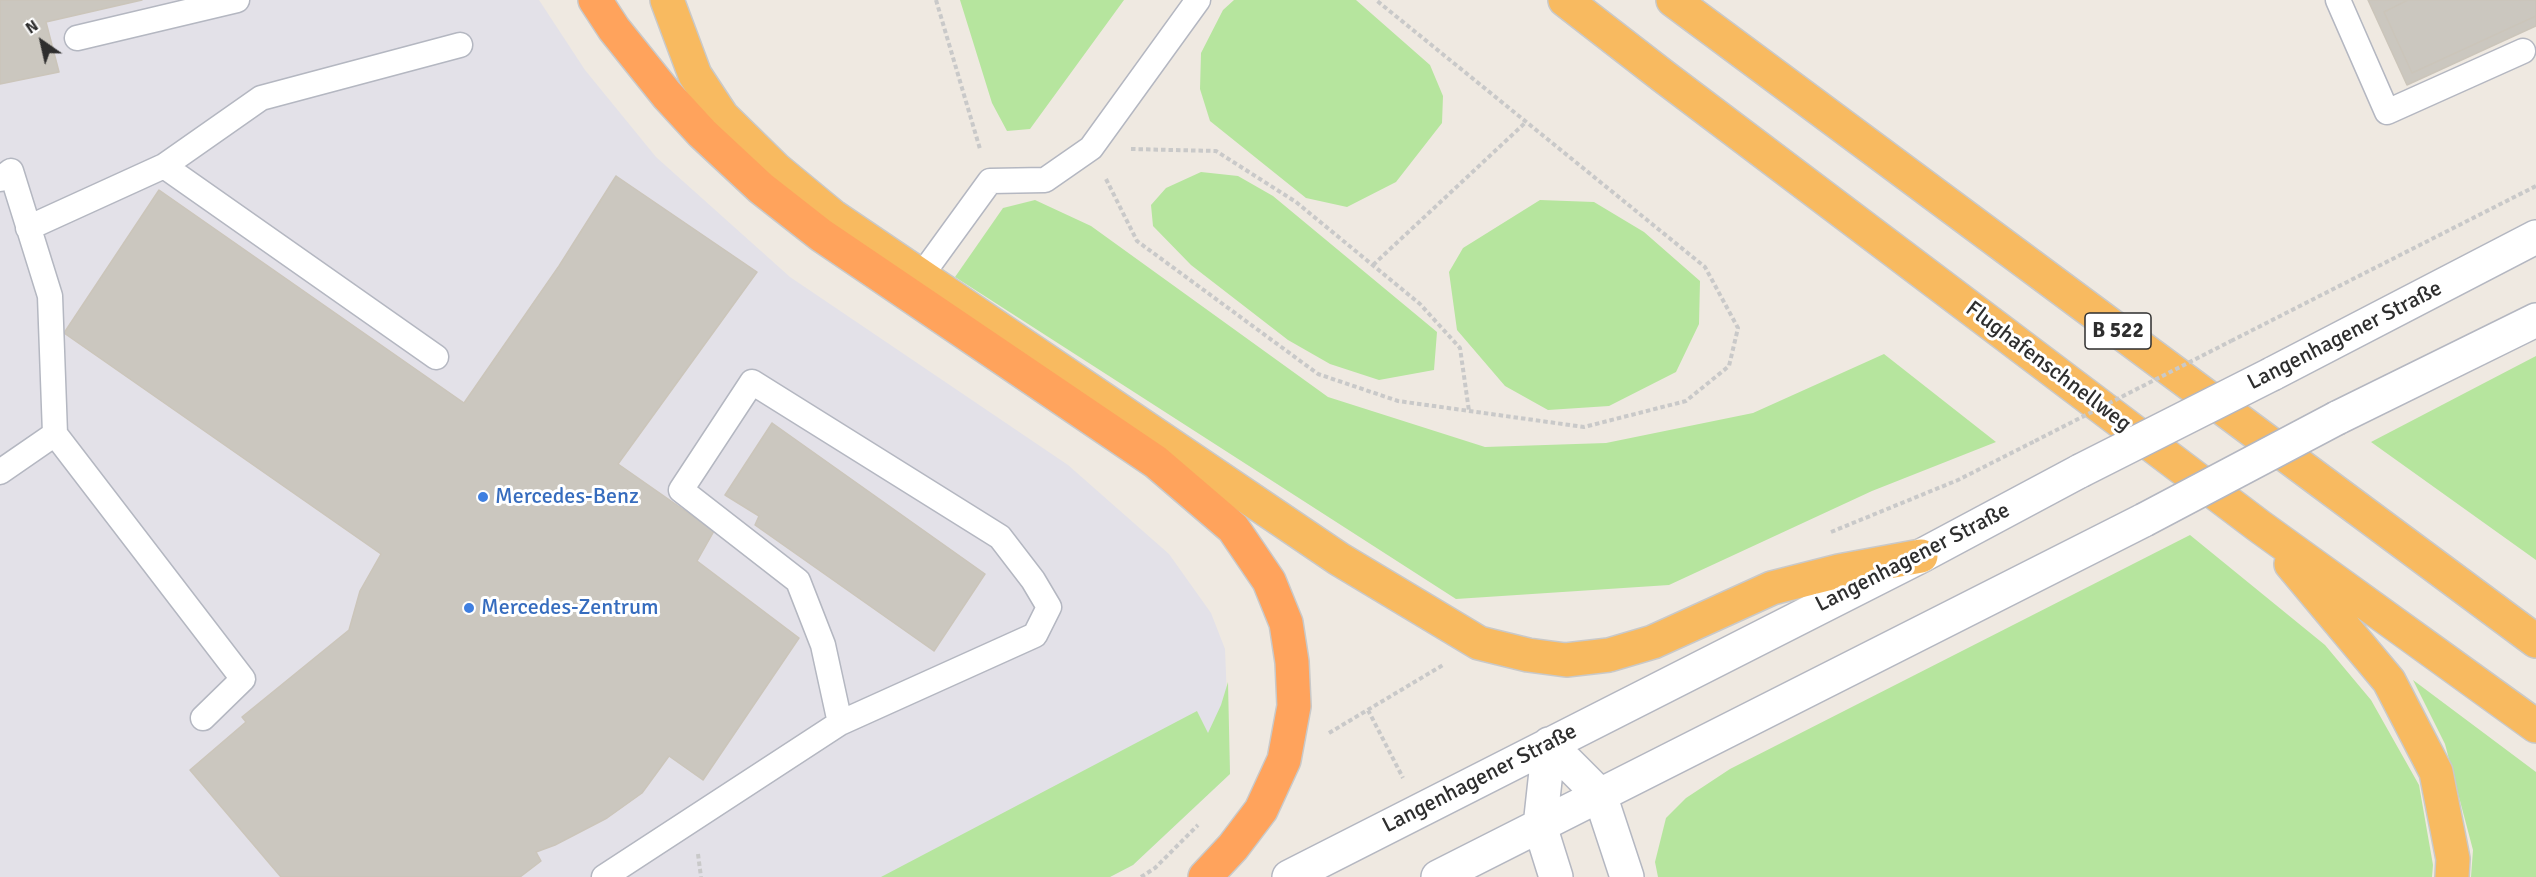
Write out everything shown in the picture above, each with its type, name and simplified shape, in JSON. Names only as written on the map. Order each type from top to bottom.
[{"type":"highway","points":[[595,0],[614,29],[667,95],[702,133],[761,188],[821,236],[1156,462],[1233,528],[1269,581],[1286,623],[1292,662],[1294,706],[1284,760],[1261,810],[1233,847],[1205,877]]},
{"type":"highway","points":[[667,0],[695,75],[722,116],[776,170],[834,217],[1339,559],[1479,643],[1528,656],[1566,660],[1609,655],[1653,642],[1772,588],[1839,571],[1921,556]]},
{"type":"highway","name":"Flughafenschnellweg","points":[[1565,0],[2259,526],[2536,726]]},
{"type":"highway","name":"B 522","points":[[1673,0],[2534,639]]},
{"type":"highway","points":[[1680,0],[1706,26]]},
{"type":"highway","points":[[2259,526],[2389,681],[2436,772],[2453,859],[2452,877]]},
{"type":"main road","name":"Langenhagener Straße","points":[[1289,877],[1921,556],[2080,471],[2536,237]]},
{"type":"main road","points":[[1438,877],[2144,520],[2337,418],[2536,320]]},
{"type":"main road","points":[[1549,744],[1600,795],[1627,877]]},
{"type":"main road","points":[[1549,744],[1540,826],[1556,877]]},
{"type":"lane","points":[[77,38],[237,0]]},
{"type":"lane","points":[[921,276],[990,181],[1045,180],[1092,148],[1198,0]]},
{"type":"lane","points":[[2338,0],[2387,112],[2523,51]]},
{"type":"lane","points":[[28,228],[164,166],[261,98],[460,45]]},
{"type":"lane","points":[[164,166],[436,357]]},
{"type":"lane","points":[[0,179],[11,171],[50,296],[55,434],[243,679],[202,718]]},
{"type":"lane","points":[[604,877],[840,723],[1035,634],[1049,607],[1033,580],[1000,537],[752,382],[681,490],[798,581],[823,645],[840,723]]},
{"type":"lane","points":[[0,472],[55,434]]},
{"type":"path","points":[[936,0],[990,181]]},
{"type":"path","points":[[1376,0],[1705,267],[1738,328],[1729,366],[1686,401],[1584,427],[1469,411],[1398,401],[1318,374],[1137,241],[1092,148],[1216,151],[1296,202],[1420,303],[1460,348],[1469,411]]},
{"type":"path","points":[[1373,265],[1526,122]]},
{"type":"path","points":[[2036,441],[2536,186]]},
{"type":"shaded area","points":[[0,0],[539,0],[585,70],[656,157],[790,277],[1068,465],[1169,554],[1211,613],[1225,649],[1230,774],[1133,865],[1110,877],[0,877]]},
{"type":"green space","points":[[960,0],[1124,0],[1030,129],[1007,131],[992,103]]},
{"type":"green space","points":[[1234,0],[1356,0],[1430,65],[1443,96],[1442,123],[1396,182],[1347,207],[1306,198],[1210,121],[1200,89],[1201,53],[1223,10]]},
{"type":"green space","points":[[1201,172],[1238,176],[1273,196],[1437,332],[1434,370],[1379,380],[1330,364],[1288,340],[1191,265],[1153,226],[1151,205],[1166,188]]},
{"type":"green space","points":[[1035,200],[1091,226],[1328,397],[1485,447],[1606,443],[1753,413],[1884,354],[1996,442],[1872,491],[1669,585],[1456,599],[955,277],[1003,208]]},
{"type":"green space","points":[[1540,200],[1594,202],[1644,232],[1700,281],[1699,324],[1676,372],[1609,406],[1548,410],[1505,386],[1457,330],[1449,272],[1463,248]]},
{"type":"green space","points":[[2536,356],[2536,560],[2371,442]]},
{"type":"green space","points":[[2190,535],[2325,645],[2371,700],[2419,785],[2433,865],[2432,877],[1658,877],[1655,862],[1666,818],[1686,798],[1730,769]]},
{"type":"green space","points":[[2413,680],[2536,772],[2536,877],[2471,877],[2473,850],[2445,744]]},
{"type":"green space","points":[[1228,682],[1230,774],[1133,865],[1110,877],[881,877],[1197,711],[1208,733],[1221,705]]},
{"type":"building","points":[[0,0],[142,0],[46,22],[59,72],[0,84]]},
{"type":"building","points":[[2368,0],[2408,0],[2384,12],[2412,73],[2536,16],[2536,26],[2407,85]]},
{"type":"building","points":[[2408,0],[2536,0],[2536,16],[2412,73],[2384,12]]},
{"type":"building","name":"Mercedes-Benz","points":[[616,176],[757,272],[618,464],[714,531],[697,561],[799,638],[703,780],[669,756],[642,793],[607,818],[555,845],[536,852],[541,861],[520,877],[281,877],[190,770],[246,722],[242,717],[349,630],[360,591],[381,554],[64,333],[159,190],[464,403],[559,266]]},
{"type":"building","points":[[772,423],[985,574],[934,651],[755,525],[759,516],[725,495]]},
{"type":"place","name":"Mercedes-Benz","points":[[483,497]]},
{"type":"place","name":"Mercedes-Zentrum","points":[[469,608]]}]
